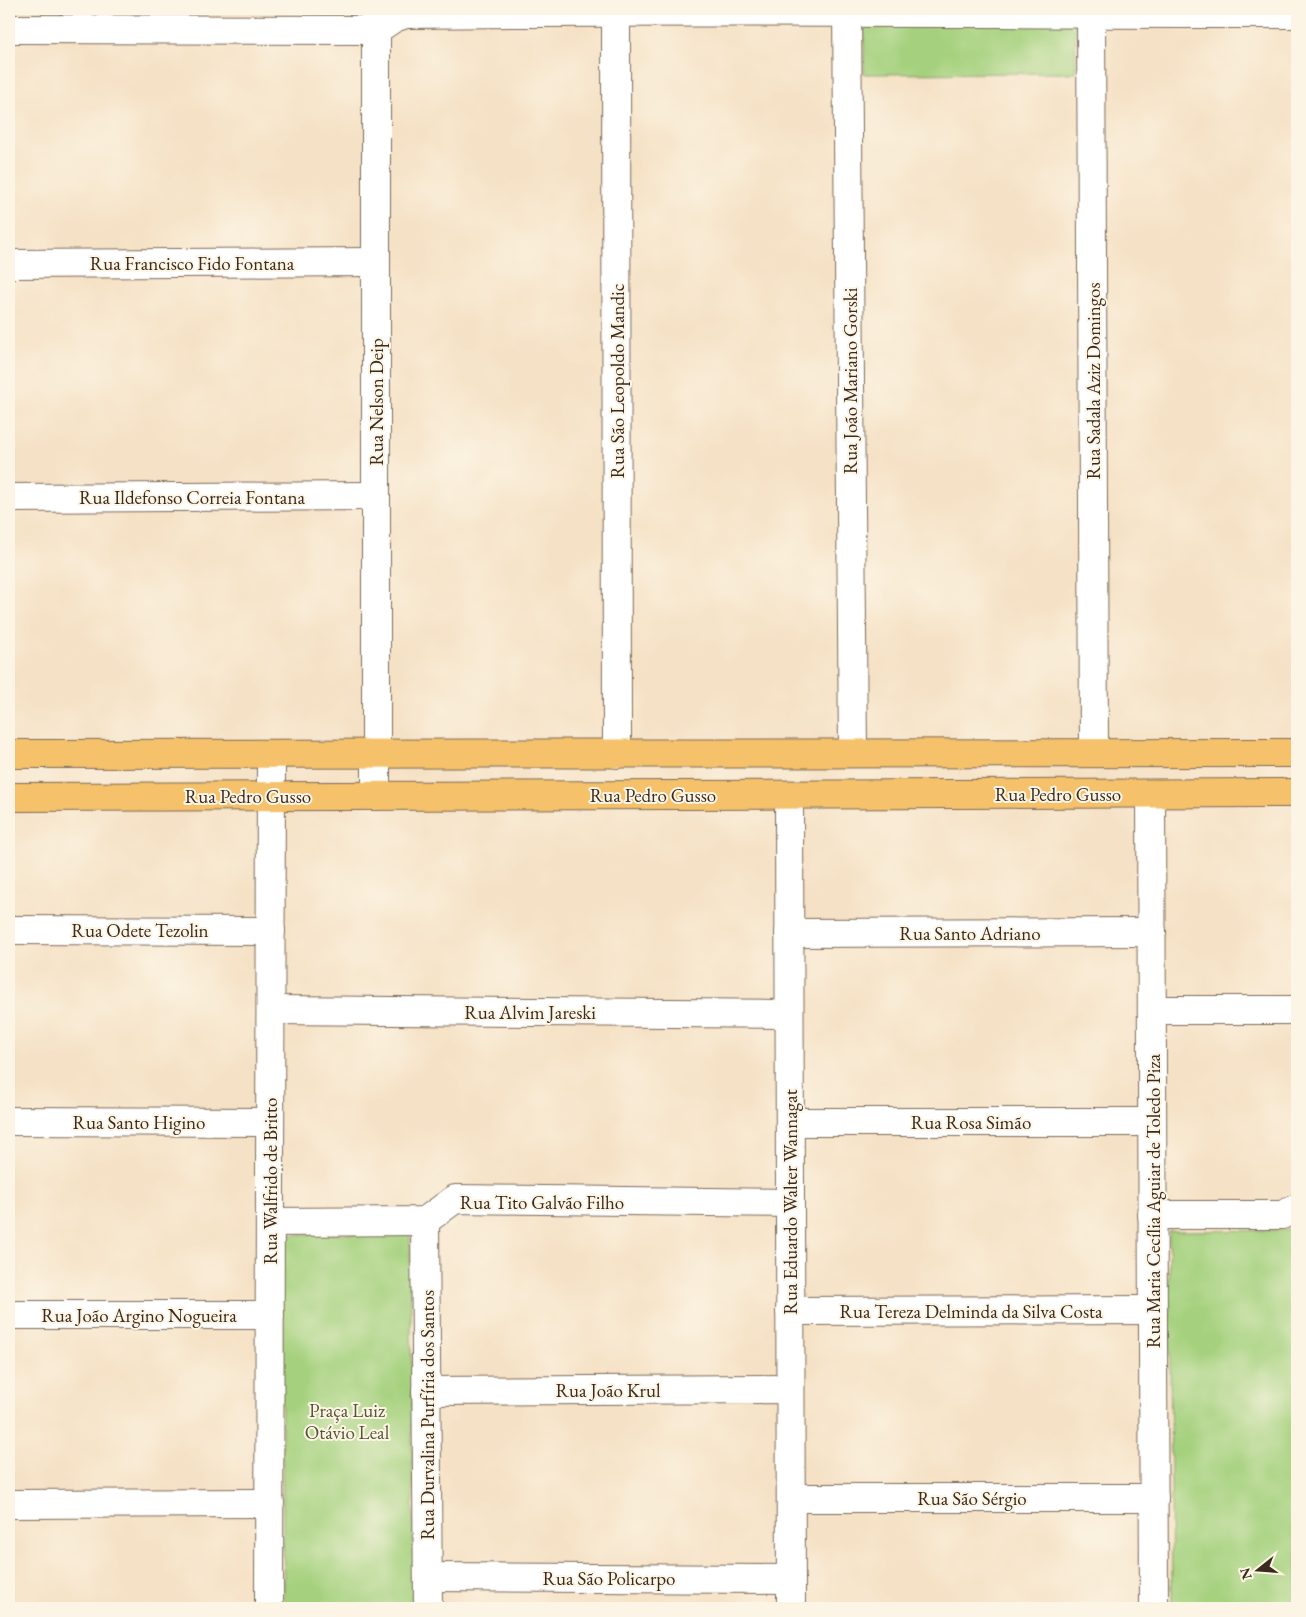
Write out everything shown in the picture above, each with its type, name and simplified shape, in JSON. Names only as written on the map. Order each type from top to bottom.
[{"type":"main road","points":[[9,754],[1297,753]]},
{"type":"main road","name":"Rua Pedro Gusso","points":[[9,797],[1297,793]]},
{"type":"street","points":[[9,29],[376,20],[394,18],[406,14],[616,10],[1297,14]]},
{"type":"street","name":"Rua São Leopoldo Mandic","points":[[616,10],[617,754]]},
{"type":"street","name":"Rua João Mariano Gorski","points":[[847,11],[853,753]]},
{"type":"street","name":"Rua Sadala Aziz Domingos","points":[[1091,12],[1094,753]]},
{"type":"street","name":"Rua Nelson Deip","points":[[376,20],[376,796]]},
{"type":"street","name":"Rua Francisco Fido Fontana","points":[[9,264],[376,262]]},
{"type":"street","name":"Rua Ildefonso Correia Fontana","points":[[9,498],[376,496]]},
{"type":"street","name":"Rua Walfrido de Britto","points":[[270,1608],[271,754]]},
{"type":"street","name":"Rua Maria Cecília Aguiar de Toledo Piza","points":[[1151,794],[1154,1608]]},
{"type":"street","name":"Rua Eduardo Walter Wannagat","points":[[788,795],[791,1608]]},
{"type":"street","name":"Rua Odete Tezolin","points":[[9,930],[270,931]]},
{"type":"street","name":"Rua Santo Adriano","points":[[789,933],[1152,932]]},
{"type":"street","name":"Rua Alvim Jareski","points":[[271,1010],[789,1014]]},
{"type":"street","points":[[1152,1010],[1297,1010]]},
{"type":"street","name":"Rua Santo Higino","points":[[9,1121],[270,1122]]},
{"type":"street","name":"Rua Rosa Simão","points":[[790,1122],[1152,1122]]},
{"type":"street","name":"Rua Tito Galvão Filho","points":[[425,1221],[455,1200],[790,1203]]},
{"type":"street","points":[[1152,1215],[1282,1215],[1297,1208]]},
{"type":"street","points":[[270,1222],[425,1221]]},
{"type":"street","name":"Rua Durvalina Purfíria dos Santos","points":[[425,1221],[428,1608]]},
{"type":"street","name":"Rua Tereza Delminda da Silva Costa","points":[[790,1311],[1153,1310]]},
{"type":"street","name":"Rua João Argino Nogueira","points":[[9,1315],[270,1315]]},
{"type":"street","name":"Rua João Krul","points":[[426,1391],[790,1389]]},
{"type":"street","name":"Rua São Sérgio","points":[[791,1498],[1154,1498]]},
{"type":"street","points":[[9,1504],[270,1503]]},
{"type":"street","name":"Rua São Policarpo","points":[[428,1577],[791,1579]]},
{"type":"green space","points":[[864,9],[1075,9],[1076,73],[864,74]]},
{"type":"green space","points":[[1297,1230],[1297,1608],[1172,1608],[1169,1231]]},
{"type":"green space","name":"Praça Luiz Otávio Leal","points":[[410,1233],[414,1608],[284,1608],[280,1235]]}]
